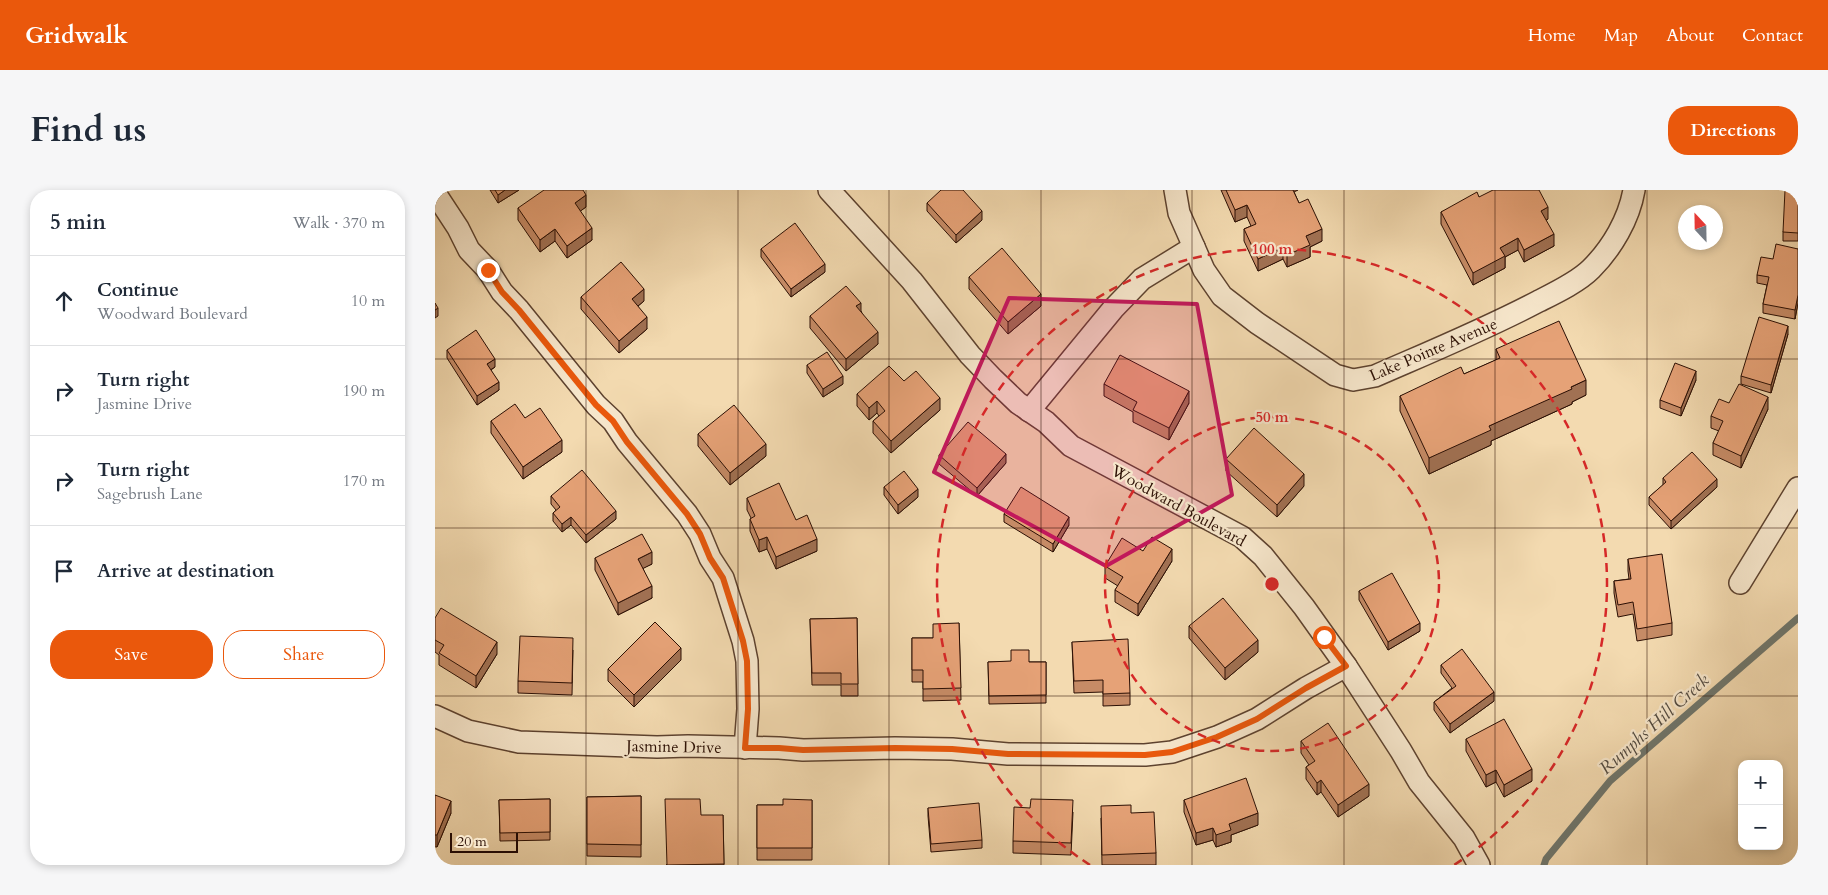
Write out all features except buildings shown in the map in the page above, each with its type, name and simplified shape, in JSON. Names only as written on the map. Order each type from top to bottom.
[{"type":"street","name":"Woodward Boulevard","points":[[829,190],[912,281],[970,355],[993,380],[1046,422],[1071,446],[1242,537],[1263,556],[1346,666],[1419,782],[1464,838],[1479,865]]},
{"type":"street","name":"Lake Pointe Avenue","points":[[1175,190],[1179,213],[1204,270],[1222,296],[1234,307],[1335,375],[1353,380],[1375,376],[1513,314],[1560,290],[1590,270],[1618,235],[1631,204],[1634,190]]},
{"type":"street","points":[[435,193],[458,228],[469,250],[488,270],[502,292],[519,310],[596,405],[613,421],[627,442],[687,514],[700,534],[710,558],[723,578],[743,641],[747,661],[748,709],[745,748]]},
{"type":"street","points":[[1029,410],[1113,308],[1142,279],[1194,247]]},
{"type":"street","points":[[1740,583],[1798,488]]},
{"type":"street","name":"Jasmine Drive","points":[[435,716],[468,730],[519,742],[657,747],[688,746],[803,750],[895,748],[952,749],[1027,754],[1145,755],[1172,752],[1217,737],[1257,719],[1306,688],[1346,666]]},
{"type":"highlighted area","points":[[1009,298],[1197,304],[1232,495],[1106,566],[934,472]]},
{"type":"waterway","name":"Rumphs Hill Creek","points":[[1544,865],[1546,859],[1610,781],[1798,618]]},
{"type":"route","points":[[488,270],[502,292],[519,310],[596,405],[613,421],[627,442],[687,514],[700,534],[710,558],[723,578],[743,641],[747,661],[748,709],[745,748],[803,750],[952,749],[1008,754],[1145,755],[1172,752],[1217,737],[1257,719],[1306,688],[1346,666],[1324,637]]}]
